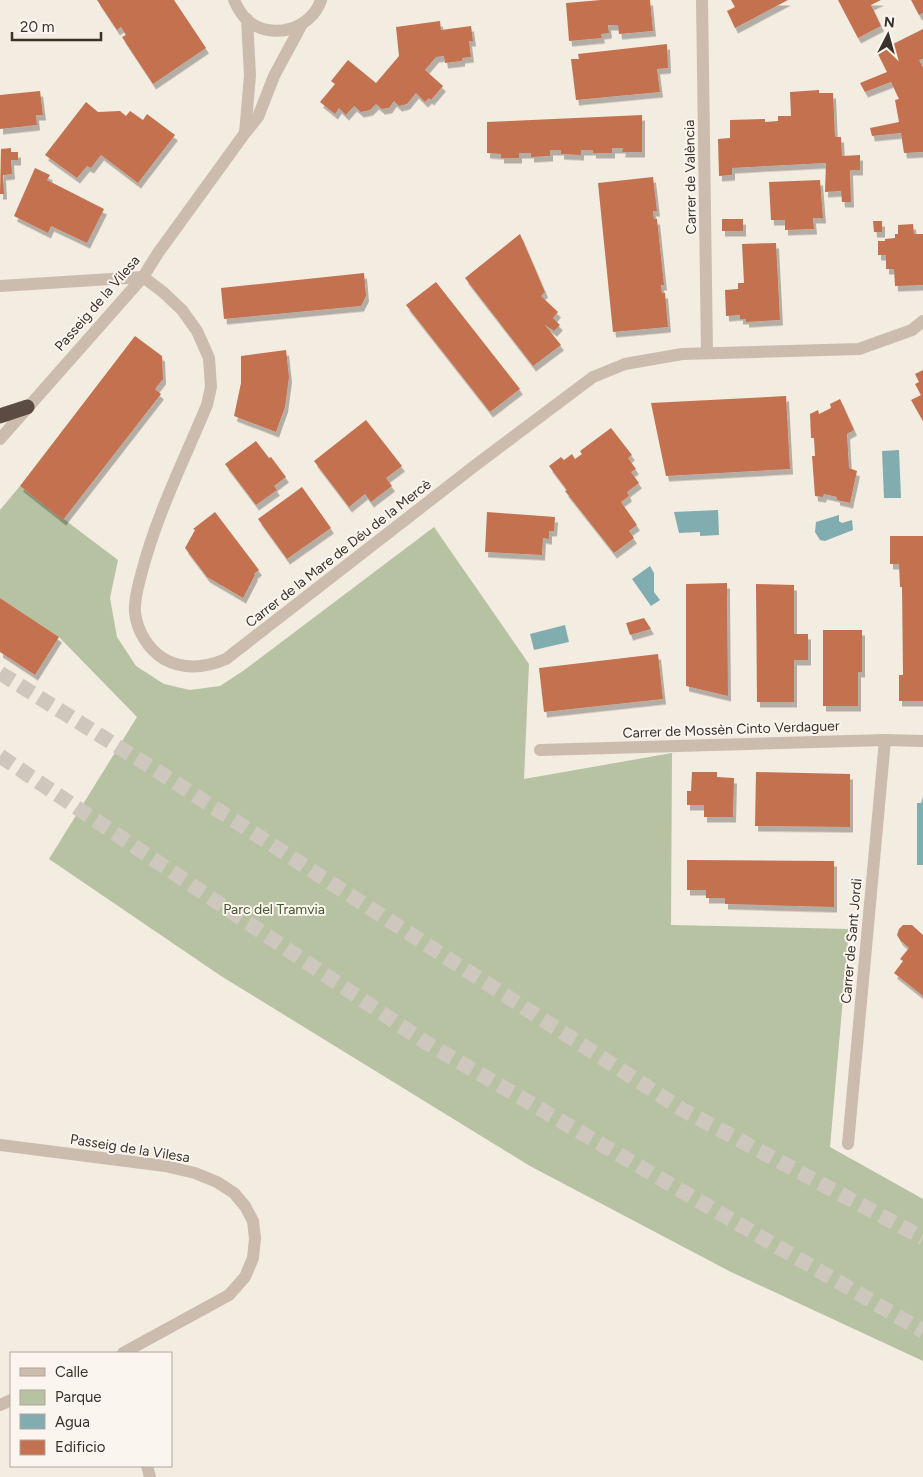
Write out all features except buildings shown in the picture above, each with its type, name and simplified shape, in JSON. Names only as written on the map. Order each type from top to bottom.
[{"type":"highway","points":[[0,416],[27,407]]},
{"type":"street","points":[[234,0],[238,10],[247,20],[259,28],[274,31],[289,30],[302,24]]},
{"type":"street","name":"Passeig de la Vilesa","points":[[0,439],[143,277],[158,253],[245,132],[258,117],[274,76],[302,24],[314,15],[321,0]]},
{"type":"street","name":"Carrer de València","points":[[702,0],[707,353]]},
{"type":"street","points":[[245,132],[250,75],[247,20]]},
{"type":"street","points":[[0,286],[143,277]]},
{"type":"street","name":"Carrer de la Mare de Déu de la Mercè","points":[[143,277],[182,310],[197,331],[209,358],[211,387],[207,405],[154,534],[135,600],[135,613],[138,626],[148,644],[162,657],[174,664],[200,667],[226,659],[477,464],[594,377],[625,364],[682,354],[859,349],[912,330],[923,321]]},
{"type":"street","name":"Carrer de Mossèn Cinto Verdaguer","points":[[540,750],[885,740],[923,741]]},
{"type":"street","name":"Carrer de Sant Jordi","points":[[848,1144],[885,740]]},
{"type":"street","name":"Passeig de la Vilesa","points":[[0,1145],[166,1166],[195,1173],[217,1182],[234,1193],[245,1206],[253,1221],[255,1238],[253,1258],[245,1276],[229,1294],[125,1352]]},
{"type":"green space","name":"Parc del Tramvia","points":[[20,486],[118,560],[110,598],[117,637],[136,666],[164,684],[190,690],[220,686],[243,671],[434,527],[529,664],[524,779],[672,753],[671,925],[849,929],[830,1147],[923,1199],[923,1361],[731,1272],[530,1166],[221,976],[49,859],[137,717],[59,637],[0,598],[0,510]]},
{"type":"water","points":[[899,450],[901,498],[884,498],[882,451]]},
{"type":"water","points":[[718,510],[719,535],[700,536],[700,532],[679,533],[674,512]]},
{"type":"water","points":[[839,515],[839,521],[842,523],[852,520],[853,530],[825,541],[820,540],[815,532],[816,522]]},
{"type":"water","points":[[650,566],[654,573],[654,592],[660,600],[651,606],[632,579]]},
{"type":"water","points":[[565,625],[569,642],[534,650],[530,634]]},
{"type":"water","points":[[923,797],[923,865],[917,865],[917,803],[921,803]]},
{"type":"tunnel","points":[[0,673],[173,781],[683,1110],[923,1238]]},
{"type":"tunnel","points":[[0,756],[425,1042],[923,1331]]}]
